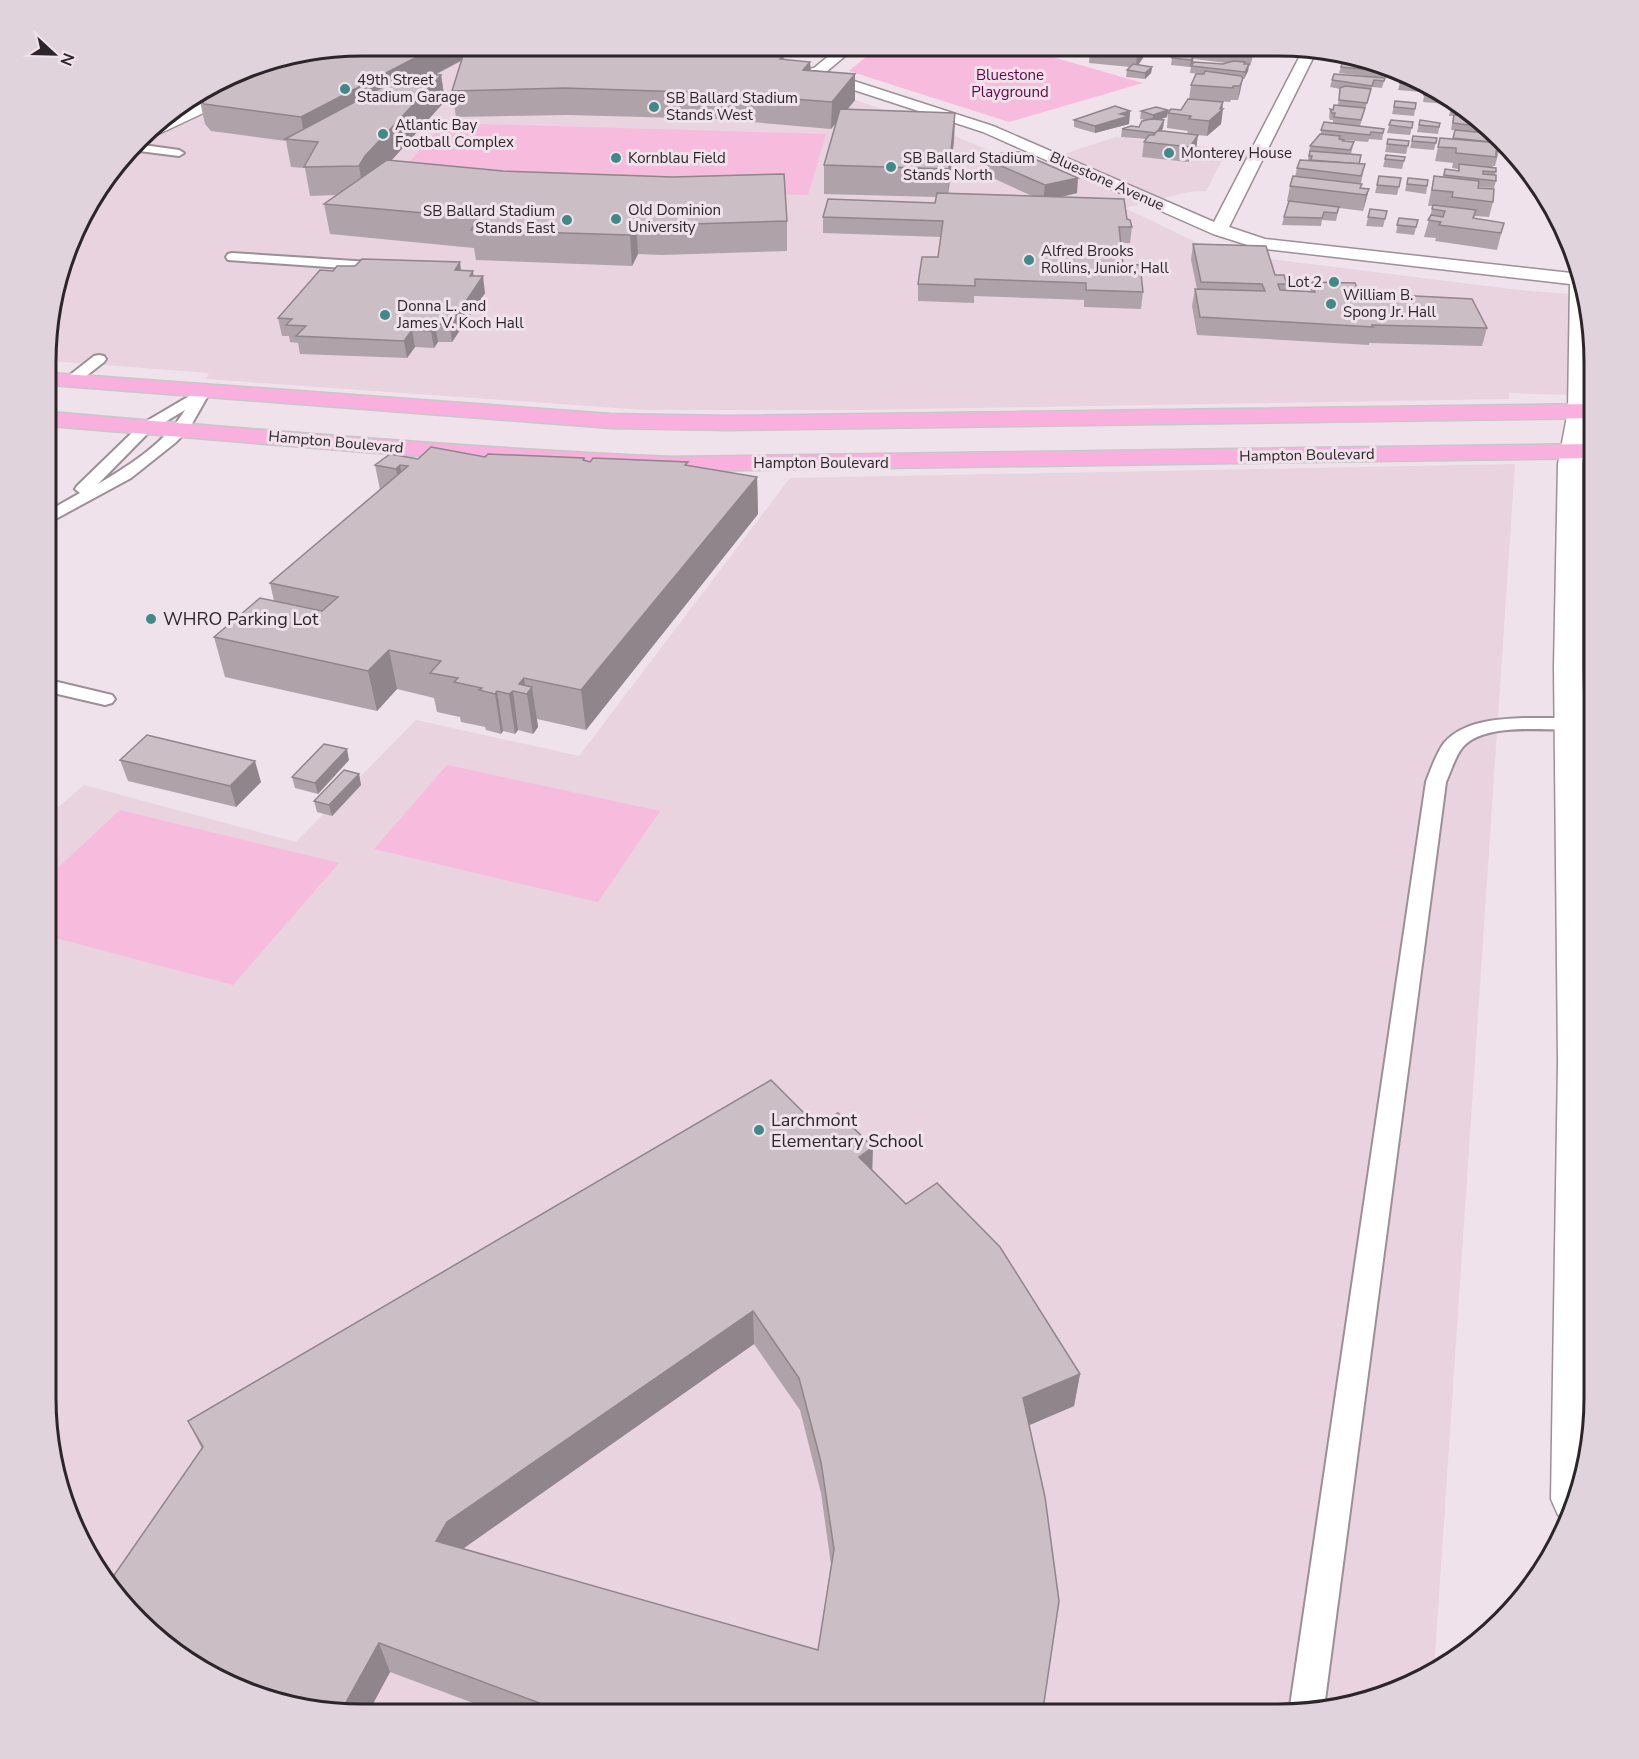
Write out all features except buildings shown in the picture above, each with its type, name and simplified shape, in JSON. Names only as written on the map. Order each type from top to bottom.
[{"type":"main road","points":[[61,380],[611,421],[728,423],[1584,411]]},
{"type":"main road","name":"Hampton Boulevard","points":[[56,420],[552,459],[672,464],[865,463],[1582,450]]},
{"type":"street","points":[[816,73],[837,56]]},
{"type":"street","points":[[1219,230],[1307,57]]},
{"type":"street","name":"Bluestone Avenue","points":[[794,68],[816,73],[988,129],[1219,230],[1263,244],[1571,276]]},
{"type":"street","points":[[170,123],[255,84]]},
{"type":"street","points":[[1583,339],[1584,366]]},
{"type":"street","points":[[1575,1469],[1576,1062],[1569,724],[1581,672],[1584,430]]},
{"type":"lane","points":[[142,148],[179,153]]},
{"type":"lane","points":[[232,257],[396,268]]},
{"type":"lane","points":[[61,380],[99,359]]},
{"type":"lane","points":[[67,506],[145,428],[203,392]]},
{"type":"lane","points":[[56,513],[125,475],[181,429],[203,392]]},
{"type":"lane","points":[[56,688],[105,699]]},
{"type":"lane","points":[[1307,1702],[1436,782],[1453,745],[1476,730],[1511,724],[1569,724]]},
{"type":"shaded area","name":"Old Dominion University","points":[[341,56],[581,56],[830,91],[928,125],[1027,166],[1116,137],[1228,149],[1206,191],[1189,192],[1125,208],[1200,244],[1245,256],[1519,290],[1576,294],[1583,341],[1584,396],[1509,393],[1509,399],[858,410],[645,410],[206,379],[209,373],[56,361],[61,301],[72,263],[87,226],[96,208],[119,175],[160,131],[191,107],[226,87],[263,72],[301,61]]},
{"type":"shaded area","name":"Larchmont Elementary School","points":[[1515,464],[1435,1661],[1431,1663],[1395,1680],[1357,1693],[1318,1701],[1278,1704],[341,1703],[307,1699],[188,1650],[160,1628],[131,1599],[96,1551],[79,1515],[66,1477],[56,1418],[56,809],[84,785],[296,842],[416,720],[579,756],[790,478]]},
{"type":"green space","name":"Bluestone Playground","points":[[867,56],[1049,56],[1143,83],[1009,122],[849,71]]},
{"type":"green space","name":"Kornblau Field","points":[[444,123],[826,134],[808,195],[391,182]]},
{"type":"green space","points":[[447,765],[660,811],[598,902],[374,849]]},
{"type":"green space","points":[[120,810],[339,863],[233,985],[56,938],[56,870]]},
{"type":"place","name":"49th Street Stadium Garage","points":[[345,89]]},
{"type":"place","name":"SB Ballard Stadium Stands West","points":[[654,107]]},
{"type":"place","name":"Atlantic Bay Football Complex","points":[[383,134]]},
{"type":"place","name":"Monterey House","points":[[1169,153]]},
{"type":"place","name":"Kornblau Field","points":[[616,158]]},
{"type":"place","name":"SB Ballard Stadium Stands North","points":[[891,167]]},
{"type":"place","name":"Old Dominion University","points":[[616,219]]},
{"type":"place","name":"SB Ballard Stadium Stands East","points":[[567,220]]},
{"type":"place","name":"Alfred Brooks Rollins, Junior, Hall","points":[[1029,260]]},
{"type":"place","name":"Lot 2","points":[[1334,282]]},
{"type":"place","name":"William B. Spong Jr. Hall","points":[[1331,304]]},
{"type":"place","name":"Donna L. and James V. Koch Hall","points":[[385,315]]},
{"type":"place","name":"WHRO Parking Lot","points":[[151,619]]},
{"type":"place","name":"Larchmont Elementary School","points":[[759,1130]]}]
